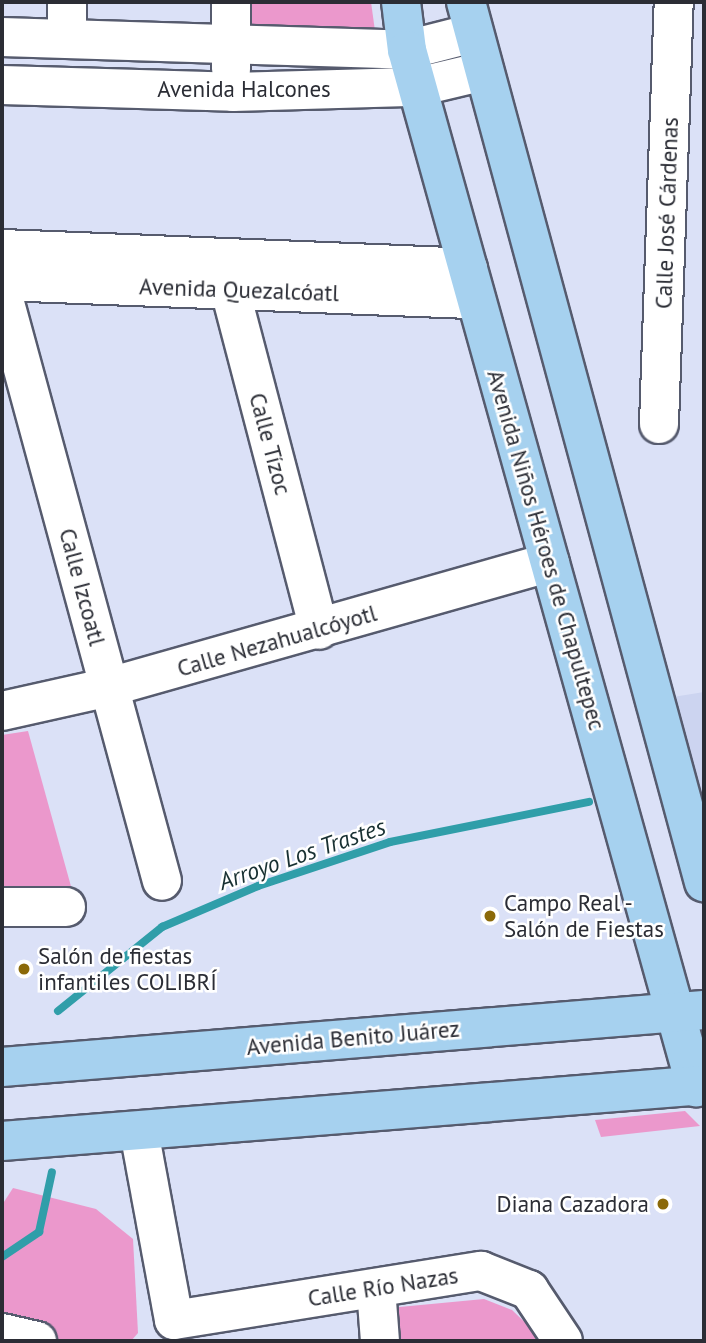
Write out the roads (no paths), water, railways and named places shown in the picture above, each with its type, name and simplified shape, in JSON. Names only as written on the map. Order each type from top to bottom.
[{"type":"main road","name":"Avenida Niños Héroes de Chapultepec","points":[[401,2],[407,50],[550,562],[689,1011],[702,1089]]},
{"type":"main road","points":[[470,17],[704,882]]},
{"type":"main road","name":"Avenida Benito Juárez","points":[[2,1067],[689,1011]]},
{"type":"main road","points":[[2,1142],[702,1089]]},
{"type":"street","points":[[231,2],[233,92]]},
{"type":"street","name":"Calle José Cárdenas","points":[[659,424],[674,2]]},
{"type":"street","name":"Avenida Halcones","points":[[2,37],[67,20],[230,44],[407,50],[470,17]]},
{"type":"street","name":"Avenida Halcones","points":[[2,85],[233,92],[417,87],[484,71]]},
{"type":"street","name":"Avenida Quezalcóatl","points":[[2,249],[226,274]]},
{"type":"street","name":"Avenida Quezalcóatl","points":[[2,281],[226,274],[472,283]]},
{"type":"street","name":"Calle Tízoc","points":[[226,274],[319,629]]},
{"type":"street","name":"Calle Izcoatl","points":[[2,292],[162,881]]},
{"type":"street","name":"Calle Nezahualcóyotl","points":[[2,711],[109,687],[550,562]]},
{"type":"street","points":[[2,907],[66,907]]},
{"type":"street","points":[[139,1131],[164,1331]]},
{"type":"street","name":"Calle Río Nazas","points":[[164,1331],[225,1327],[376,1288],[481,1271],[529,1290],[564,1341]]},
{"type":"street","points":[[376,1288],[380,1341]]},
{"type":"street","points":[[2,1333],[37,1341]]},
{"type":"waterway","name":"Arroyo Los Trastes","points":[[58,1011],[162,927],[258,886],[390,842],[589,802]]},
{"type":"waterway","name":"Arroyo Los Trastes","points":[[2,1257],[39,1232],[52,1172]]},
{"type":"place","name":"Campo Real - Salón de Fiestas","points":[[490,916]]},
{"type":"place","name":"Salón de fiestas infantiles COLIBRÍ","points":[[24,969]]},
{"type":"place","name":"Diana Cazadora","points":[[663,1204]]}]
